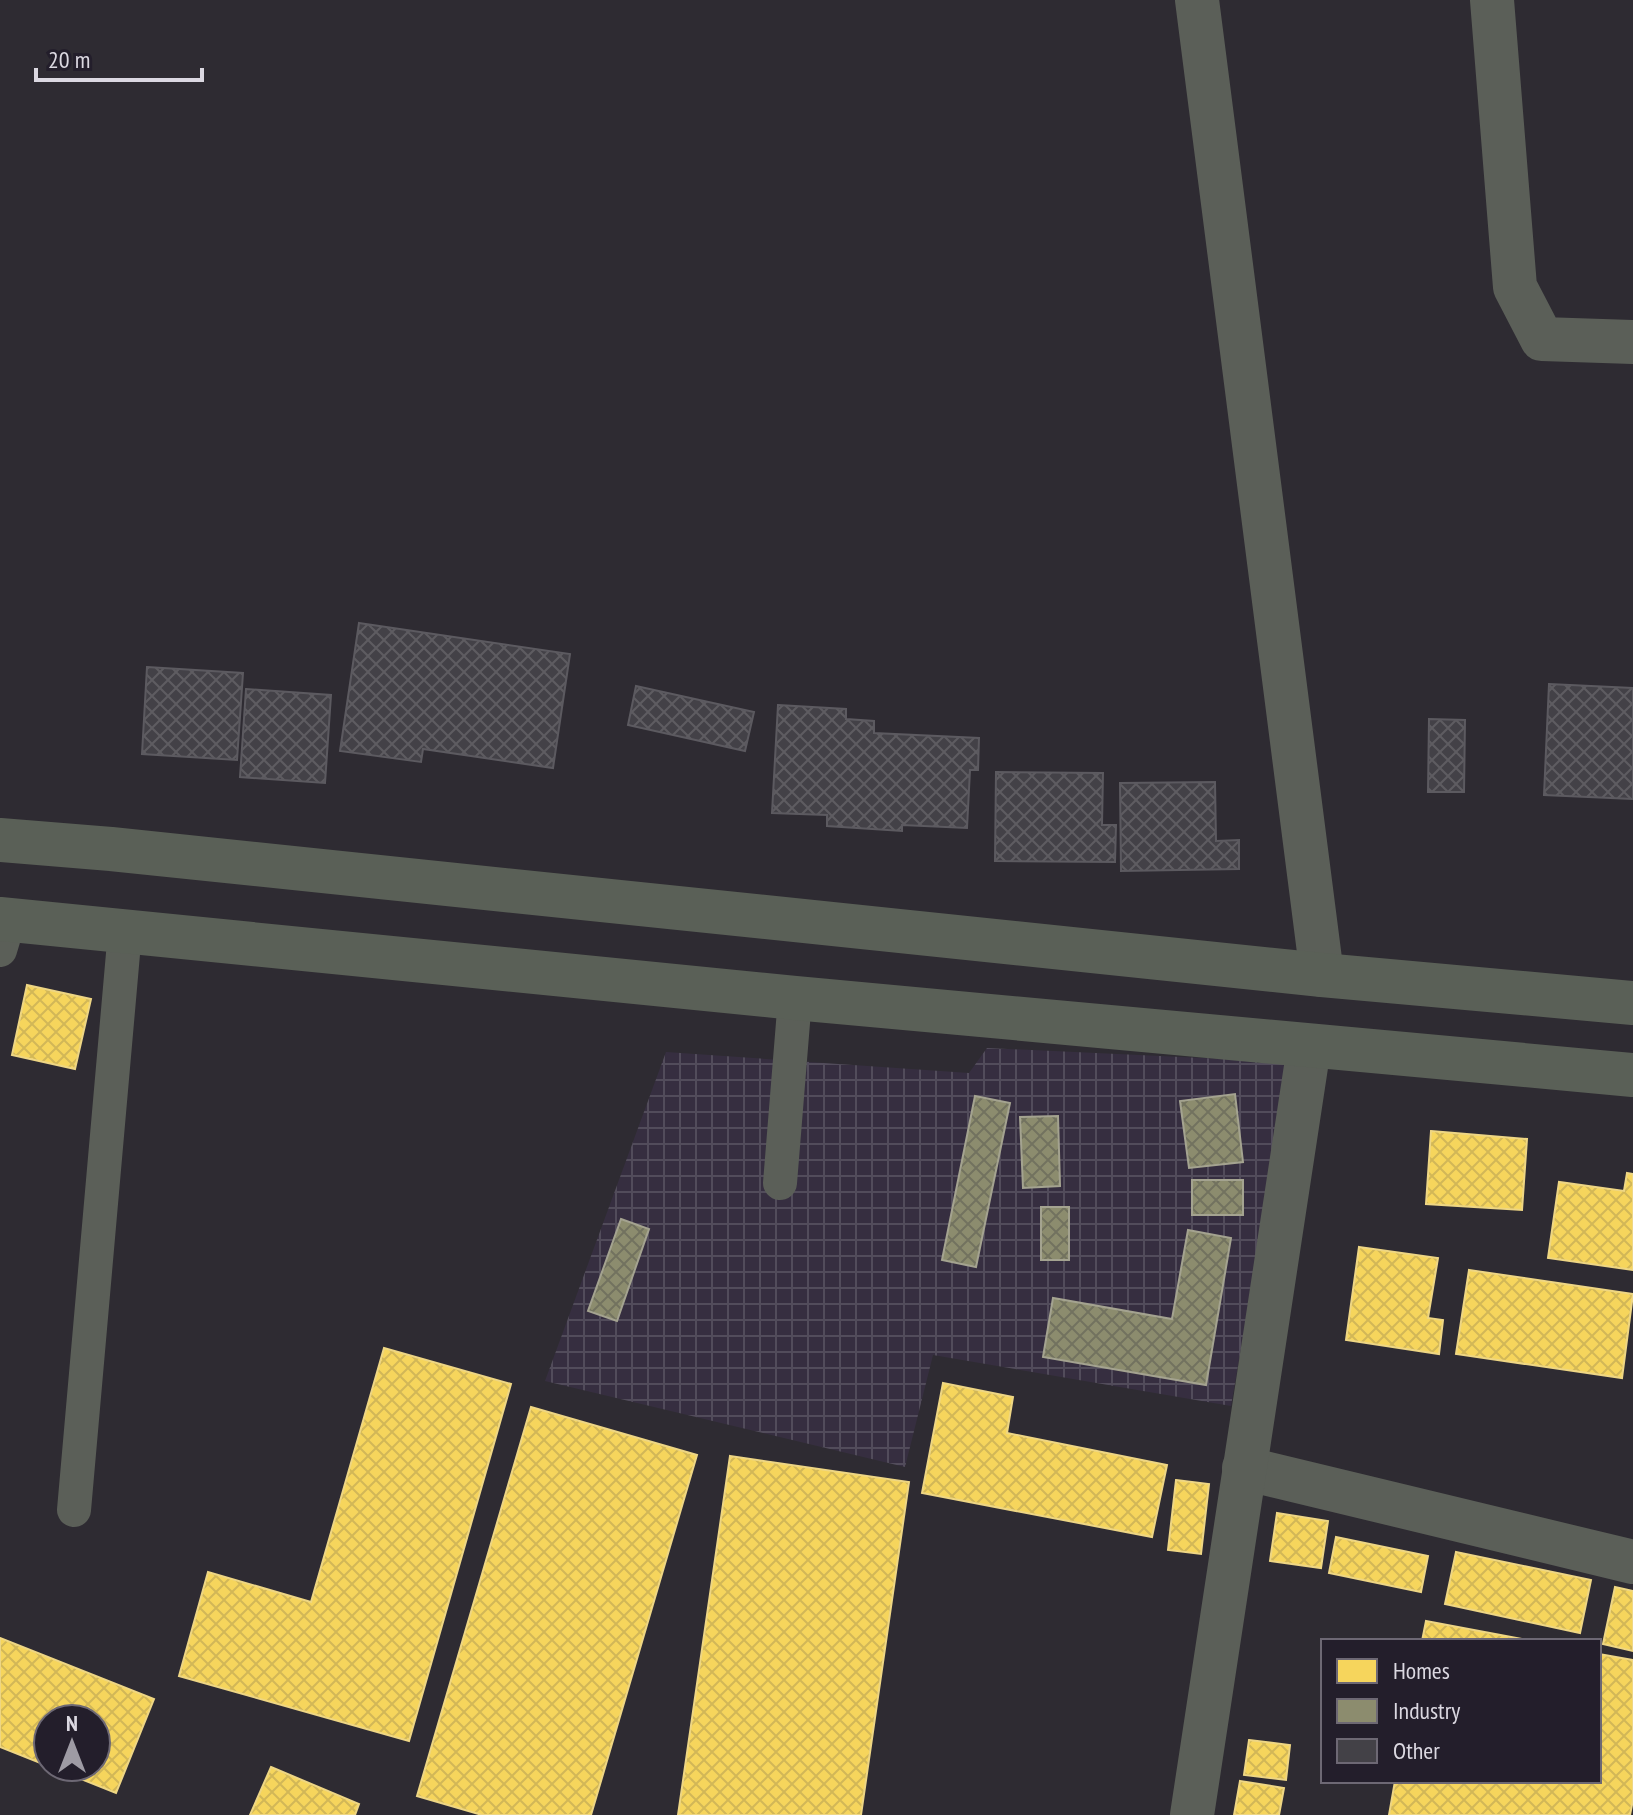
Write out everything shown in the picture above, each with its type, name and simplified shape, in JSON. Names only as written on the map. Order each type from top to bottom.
[{"type":"main road","points":[[0,840],[1322,975],[1633,1003]]},
{"type":"main road","points":[[3,930],[125,931],[795,998],[1633,1075]]},
{"type":"street","points":[[1197,0],[1322,975]]},
{"type":"street","points":[[1492,0],[1515,287],[1542,339],[1633,342]]},
{"type":"street","points":[[1192,1815],[1309,1047]]},
{"type":"street","points":[[1244,1468],[1633,1562]]},
{"type":"lane","points":[[74,1510],[125,931]]},
{"type":"lane","points":[[780,1183],[795,998]]},
{"type":"shaded area","points":[[987,1048],[1291,1062],[1231,1406],[933,1355],[905,1467],[545,1381],[666,1052],[969,1073]]},
{"type":"building: Homes","points":[[27,985],[91,999],[75,1069],[12,1055]]},
{"type":"building: Homes","points":[[1431,1131],[1527,1139],[1522,1210],[1426,1204]]},
{"type":"building: Homes","points":[[1627,1173],[1633,1174],[1633,1270],[1548,1258],[1559,1182],[1624,1191]]},
{"type":"building: Homes","points":[[1359,1247],[1438,1258],[1428,1318],[1443,1320],[1439,1354],[1346,1340]]},
{"type":"building: Homes","points":[[1469,1270],[1633,1294],[1622,1378],[1456,1354]]},
{"type":"building: Homes","points":[[384,1348],[511,1384],[409,1741],[179,1676],[208,1572],[311,1602]]},
{"type":"building: Homes","points":[[943,1383],[1013,1397],[1007,1433],[1167,1465],[1152,1537],[922,1493]]},
{"type":"building: Homes","points":[[531,1407],[697,1455],[591,1815],[482,1815],[417,1796]]},
{"type":"building: Homes","points":[[730,1456],[909,1482],[861,1815],[678,1815]]},
{"type":"building: Homes","points":[[1176,1480],[1209,1484],[1201,1554],[1168,1550]]},
{"type":"building: Homes","points":[[1277,1513],[1328,1521],[1321,1568],[1270,1561]]},
{"type":"building: Homes","points":[[1336,1537],[1428,1556],[1421,1592],[1329,1573]]},
{"type":"building: Homes","points":[[1456,1552],[1591,1580],[1580,1633],[1445,1604]]},
{"type":"building: Homes","points":[[1615,1587],[1633,1591],[1633,1651],[1603,1644]]},
{"type":"building: Homes","points":[[1426,1621],[1522,1639],[1422,1639]]},
{"type":"building: Homes","points":[[0,1638],[154,1699],[116,1793],[91,1783],[112,1783],[112,1703],[32,1703],[32,1760],[0,1747]]},
{"type":"building: Homes","points":[[1601,1654],[1633,1660],[1633,1800],[1630,1815],[1389,1815],[1395,1783],[1601,1783]]},
{"type":"building: Homes","points":[[1249,1740],[1290,1745],[1286,1780],[1244,1775]]},
{"type":"building: Homes","points":[[271,1767],[359,1804],[355,1815],[250,1815]]},
{"type":"building: Homes","points":[[1240,1781],[1284,1788],[1279,1815],[1234,1815]]},
{"type":"building: Industry","points":[[1235,1094],[1243,1162],[1189,1168],[1180,1101]]},
{"type":"building: Industry","points":[[975,1096],[1010,1103],[976,1267],[942,1260]]},
{"type":"building: Industry","points":[[1058,1116],[1060,1186],[1023,1188],[1020,1117]]},
{"type":"building: Industry","points":[[1192,1180],[1243,1180],[1243,1215],[1192,1215]]},
{"type":"building: Industry","points":[[1041,1207],[1069,1207],[1069,1260],[1041,1260]]},
{"type":"building: Industry","points":[[621,1219],[649,1229],[617,1321],[588,1311]]},
{"type":"building: Industry","points":[[1188,1230],[1231,1238],[1206,1385],[1043,1357],[1053,1298],[1172,1319]]},
{"type":"building: Other","points":[[359,623],[570,654],[553,768],[423,749],[421,762],[340,751]]},
{"type":"building: Other","points":[[147,667],[243,673],[237,760],[142,754]]},
{"type":"building: Other","points":[[1549,684],[1633,688],[1633,799],[1544,795]]},
{"type":"building: Other","points":[[636,686],[754,712],[745,751],[628,725]]},
{"type":"building: Other","points":[[246,689],[331,695],[325,783],[240,777]]},
{"type":"building: Other","points":[[778,705],[846,709],[846,719],[874,721],[874,733],[979,738],[978,770],[970,770],[967,828],[902,825],[902,831],[827,826],[827,815],[772,813]]},
{"type":"building: Other","points":[[1429,719],[1465,720],[1464,792],[1428,792]]},
{"type":"building: Other","points":[[996,772],[1103,773],[1102,825],[1116,825],[1115,862],[995,861]]},
{"type":"building: Other","points":[[1215,782],[1216,841],[1239,840],[1239,869],[1121,871],[1120,783]]}]
